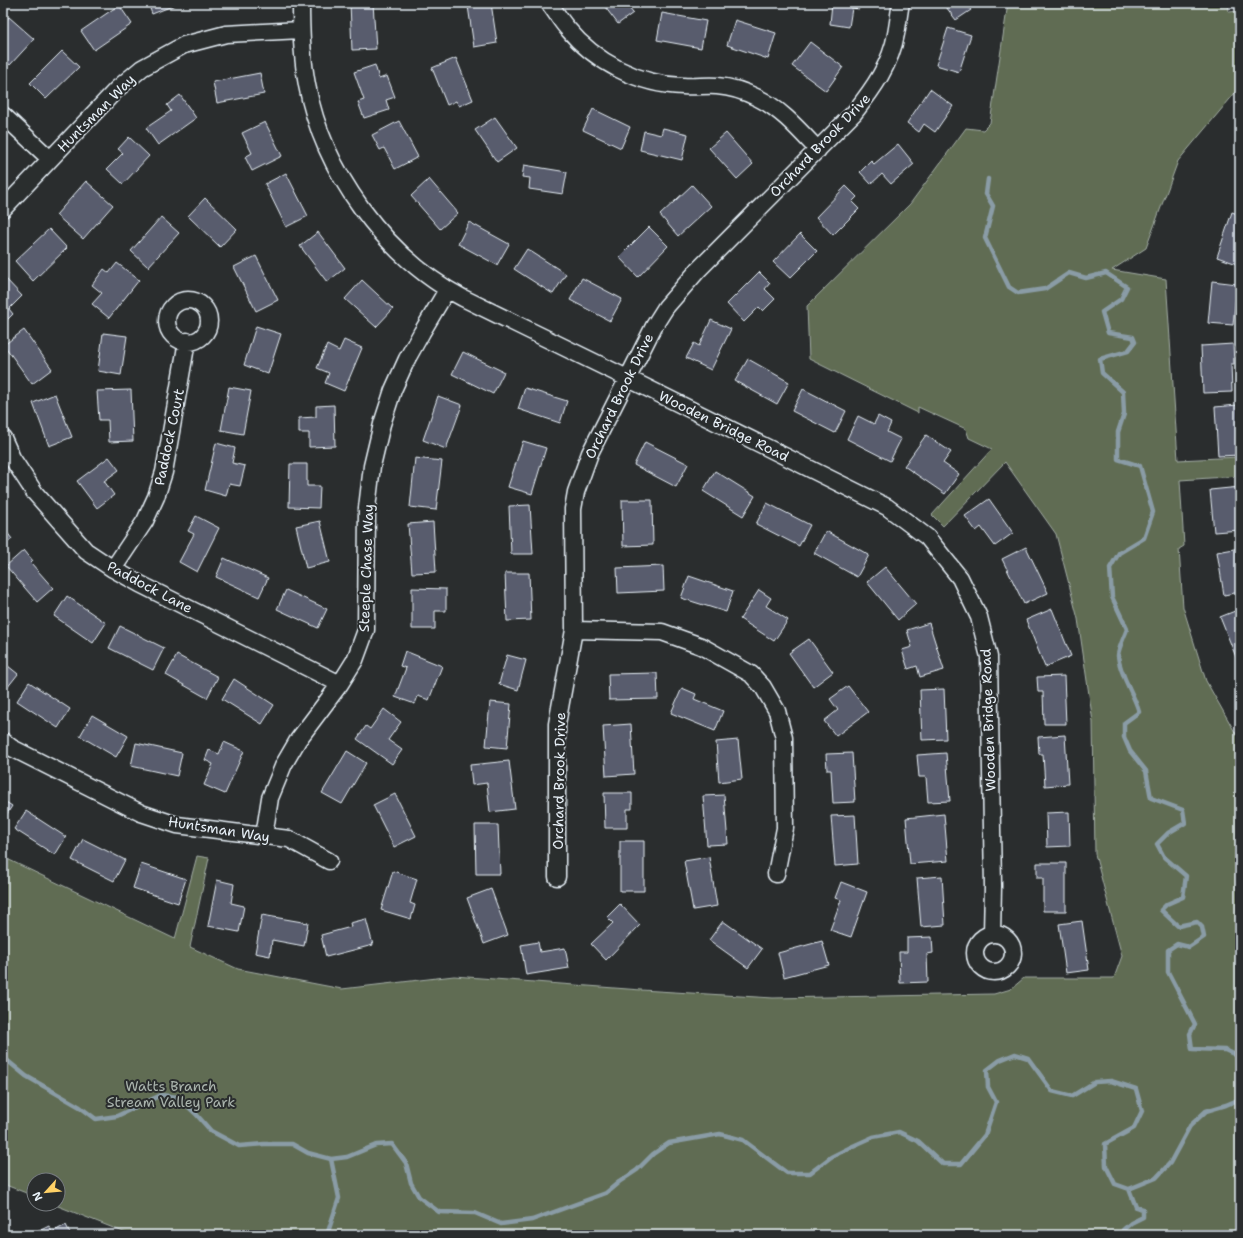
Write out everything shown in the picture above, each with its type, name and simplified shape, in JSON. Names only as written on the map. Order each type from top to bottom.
[{"type":"street","name":"Wooden Bridge Road","points":[[301,3],[301,30],[307,85],[313,110],[326,147],[342,178],[362,210],[387,239],[407,258],[447,290],[887,507],[927,537],[960,578],[979,617],[989,657],[993,886],[992,934]]},
{"type":"street","points":[[549,3],[566,28],[582,44],[598,57],[623,72],[648,82],[682,86],[718,86],[738,90],[758,98],[774,108],[818,150]]},
{"type":"street","name":"Orchard Brook Drive","points":[[557,877],[557,724],[574,630],[573,509],[576,492],[590,453],[654,326],[666,307],[682,288],[818,150],[870,94],[884,69],[896,35],[901,3]]},
{"type":"street","name":"Huntsman Way","points":[[3,209],[117,89],[142,68],[184,45],[226,34],[301,30]]},
{"type":"street","points":[[3,115],[50,159]]},
{"type":"street","name":"Steeple Chase Way","points":[[264,836],[270,798],[284,764],[298,740],[340,684],[355,660],[366,630],[367,508],[372,466],[382,424],[393,390],[407,359],[447,290]]},
{"type":"street","name":"Paddock Court","points":[[113,569],[145,521],[160,485],[172,431],[187,341]]},
{"type":"street","name":"Paddock Lane","points":[[3,438],[12,458],[35,493],[86,551],[113,569],[140,584],[340,684]]},
{"type":"street","points":[[574,630],[662,632],[701,646],[751,674],[763,687],[777,711],[784,738],[785,828],[776,874]]},
{"type":"street","name":"Huntsman Way","points":[[3,741],[12,748],[141,813],[177,825],[289,839],[329,861]]},
{"type":"green space","name":"Watts Branch Stream Valley Park","points":[[1008,3],[1228,3],[1229,12],[1240,11],[1240,87],[1178,161],[1146,248],[1112,270],[1166,279],[1178,460],[1240,457],[1240,476],[1180,480],[1184,546],[1179,549],[1183,607],[1206,681],[1240,741],[1240,1235],[376,1235],[362,1230],[361,1235],[131,1235],[66,1209],[66,1172],[26,1172],[26,1193],[3,1184],[3,857],[175,939],[197,856],[209,858],[190,947],[238,969],[342,989],[454,976],[773,998],[994,994],[1011,989],[1024,978],[1114,978],[1122,956],[1095,854],[1093,722],[1078,619],[1056,534],[1005,462],[943,526],[932,515],[992,449],[969,438],[966,429],[918,407],[918,413],[809,359],[807,306],[910,204],[966,128],[983,130],[990,123]]},
{"type":"building","points":[[148,3],[180,3],[152,14]]},
{"type":"building","points":[[350,3],[373,3],[376,49],[352,50]]},
{"type":"building","points":[[491,3],[497,43],[474,47],[468,6]]},
{"type":"building","points":[[602,3],[635,3],[629,8],[633,13],[618,24]]},
{"type":"building","points":[[832,3],[860,3],[859,9],[852,8],[849,27],[830,24]]},
{"type":"building","points":[[943,3],[973,3],[968,6],[971,10],[956,20]]},
{"type":"building","points":[[119,5],[132,24],[94,50],[81,31]]},
{"type":"building","points":[[662,13],[706,21],[701,48],[657,40]]},
{"type":"building","points":[[9,17],[34,39],[10,65],[3,59],[3,49],[7,44],[3,40],[3,24]]},
{"type":"building","points":[[735,20],[776,33],[768,59],[727,45]]},
{"type":"building","points":[[948,28],[971,35],[959,72],[936,65]]},
{"type":"building","points":[[810,42],[843,67],[826,91],[792,66]]},
{"type":"building","points":[[62,51],[79,67],[46,99],[30,83]]},
{"type":"building","points":[[456,58],[473,100],[459,106],[456,101],[447,105],[432,68]]},
{"type":"building","points":[[375,65],[379,79],[387,76],[395,97],[386,100],[389,110],[364,118],[358,102],[364,100],[354,72]]},
{"type":"building","points":[[260,73],[264,94],[217,103],[213,82]]},
{"type":"building","points":[[930,89],[953,106],[935,132],[924,124],[919,132],[907,123]]},
{"type":"building","points":[[180,95],[196,118],[158,145],[146,128],[171,111],[167,105]]},
{"type":"building","points":[[593,109],[630,127],[621,148],[583,130]]},
{"type":"building","points":[[495,117],[517,148],[497,162],[475,130]]},
{"type":"building","points":[[399,121],[418,157],[395,169],[384,148],[380,150],[372,135]]},
{"type":"building","points":[[265,122],[282,156],[252,171],[245,157],[252,153],[242,133]]},
{"type":"building","points":[[663,128],[688,134],[682,160],[640,150],[644,131],[661,135]]},
{"type":"building","points":[[726,133],[753,164],[737,179],[709,148]]},
{"type":"building","points":[[129,137],[149,156],[123,184],[107,169],[123,153],[118,149]]},
{"type":"building","points":[[898,144],[914,164],[891,184],[882,174],[871,184],[860,172],[871,161],[874,164]]},
{"type":"building","points":[[524,165],[567,172],[563,194],[529,189],[530,178],[522,177]]},
{"type":"building","points":[[286,173],[308,216],[286,227],[265,184]]},
{"type":"building","points":[[429,179],[458,213],[440,229],[411,196]]},
{"type":"building","points":[[86,181],[113,205],[83,239],[56,215]]},
{"type":"building","points":[[692,185],[711,206],[678,236],[660,215]]},
{"type":"building","points":[[846,186],[857,197],[852,202],[859,209],[833,235],[816,217]]},
{"type":"building","points":[[205,198],[237,229],[220,247],[188,216]]},
{"type":"building","points":[[1232,212],[1240,215],[1240,265],[1217,257]]},
{"type":"building","points":[[161,217],[179,233],[148,267],[131,251]]},
{"type":"building","points":[[469,222],[509,244],[497,265],[458,244]]},
{"type":"building","points":[[649,227],[668,246],[638,277],[619,257]]},
{"type":"building","points":[[49,229],[67,248],[33,281],[15,261]]},
{"type":"building","points":[[318,232],[345,268],[327,282],[300,246]]},
{"type":"building","points":[[800,234],[817,251],[790,278],[773,262]]},
{"type":"building","points":[[527,249],[566,274],[553,294],[514,269]]},
{"type":"building","points":[[256,256],[278,300],[256,311],[234,267]]},
{"type":"building","points":[[117,263],[139,280],[109,318],[92,304],[102,293],[92,285],[104,269],[109,273]]},
{"type":"building","points":[[759,272],[770,283],[765,289],[775,299],[763,311],[759,307],[744,322],[727,304]]},
{"type":"building","points":[[5,278],[22,296],[9,309],[13,314],[3,324],[3,279]]},
{"type":"building","points":[[582,278],[622,299],[610,321],[570,300]]},
{"type":"building","points":[[362,280],[393,309],[376,327],[345,299]]},
{"type":"building","points":[[1212,281],[1237,284],[1233,325],[1208,323]]},
{"type":"building","points":[[711,320],[731,329],[711,370],[686,358],[694,343],[699,346]]},
{"type":"building","points":[[256,326],[281,334],[268,374],[244,365]]},
{"type":"building","points":[[24,330],[52,369],[32,384],[4,345]]},
{"type":"building","points":[[103,333],[127,336],[121,375],[98,371]]},
{"type":"building","points":[[344,340],[362,348],[344,391],[325,383],[329,373],[317,368],[327,345],[339,351]]},
{"type":"building","points":[[1233,344],[1234,364],[1231,364],[1232,392],[1203,393],[1201,346]]},
{"type":"building","points":[[463,352],[504,372],[493,394],[452,374]]},
{"type":"building","points":[[748,359],[789,382],[777,404],[735,381]]},
{"type":"building","points":[[229,387],[251,391],[243,434],[221,430]]},
{"type":"building","points":[[525,388],[567,401],[560,423],[518,409]]},
{"type":"building","points":[[803,389],[846,411],[835,433],[792,411]]},
{"type":"building","points":[[131,390],[133,441],[109,442],[108,420],[99,420],[97,391]]},
{"type":"building","points":[[55,394],[72,437],[49,446],[33,403]]},
{"type":"building","points":[[438,396],[462,405],[446,449],[423,440]]},
{"type":"building","points":[[334,405],[335,446],[309,447],[309,433],[299,433],[299,418],[316,417],[316,406]]},
{"type":"building","points":[[1238,405],[1240,455],[1218,456],[1215,407]]},
{"type":"building","points":[[858,416],[874,424],[878,416],[891,423],[887,432],[901,439],[890,461],[847,439]]},
{"type":"building","points":[[926,435],[951,452],[943,463],[959,474],[945,494],[904,466]]},
{"type":"building","points":[[523,441],[546,448],[532,494],[508,487]]},
{"type":"building","points":[[645,442],[688,464],[676,487],[634,465]]},
{"type":"building","points":[[216,443],[235,448],[232,463],[245,466],[240,486],[229,484],[226,496],[205,490]]},
{"type":"building","points":[[109,457],[119,470],[104,481],[114,495],[97,508],[77,481]]},
{"type":"building","points":[[415,458],[442,461],[436,510],[410,507]]},
{"type":"building","points":[[290,464],[307,464],[307,486],[320,486],[319,508],[289,507]]},
{"type":"building","points":[[715,471],[755,496],[743,516],[703,491]]},
{"type":"building","points":[[1240,487],[1240,530],[1214,532],[1210,490]]},
{"type":"building","points":[[989,499],[1013,533],[995,546],[981,527],[976,531],[965,516]]},
{"type":"building","points":[[622,500],[652,500],[653,545],[623,546]]},
{"type":"building","points":[[767,503],[810,525],[799,546],[756,524]]},
{"type":"building","points":[[530,505],[533,554],[511,554],[509,506]]},
{"type":"building","points":[[196,516],[219,528],[197,572],[179,562],[194,534],[188,531]]},
{"type":"building","points":[[320,521],[330,562],[306,568],[296,526]]},
{"type":"building","points":[[433,522],[436,572],[412,573],[408,524]]},
{"type":"building","points":[[3,527],[12,539],[3,546]]},
{"type":"building","points":[[826,531],[869,555],[857,577],[814,553]]},
{"type":"building","points":[[1026,547],[1048,593],[1024,604],[1002,559]]},
{"type":"building","points":[[1240,548],[1240,592],[1224,595],[1217,552]]},
{"type":"building","points":[[24,550],[33,561],[31,563],[53,588],[37,602],[6,566]]},
{"type":"building","points":[[224,558],[268,578],[259,597],[216,577]]},
{"type":"building","points":[[663,566],[664,591],[618,593],[617,568]]},
{"type":"building","points":[[885,567],[916,604],[898,620],[867,582]]},
{"type":"building","points":[[505,573],[529,573],[531,620],[507,621]]},
{"type":"building","points":[[689,576],[733,591],[726,612],[681,598]]},
{"type":"building","points":[[412,588],[446,589],[446,611],[435,611],[435,629],[412,629]]},
{"type":"building","points":[[286,590],[327,609],[318,628],[277,609]]},
{"type":"building","points":[[759,590],[771,598],[766,606],[788,620],[774,641],[740,619]]},
{"type":"building","points":[[67,596],[106,623],[93,643],[54,616]]},
{"type":"building","points":[[1052,609],[1071,656],[1045,667],[1026,620]]},
{"type":"building","points":[[1240,609],[1240,656],[1236,657],[1220,617]]},
{"type":"building","points":[[929,623],[944,670],[920,677],[917,666],[908,669],[902,650],[912,647],[907,630]]},
{"type":"building","points":[[120,626],[164,648],[153,670],[109,648]]},
{"type":"building","points":[[809,639],[833,672],[813,687],[789,653]]},
{"type":"building","points":[[405,651],[442,666],[429,700],[418,696],[415,704],[395,697],[406,668],[400,666]]},
{"type":"building","points":[[177,655],[218,677],[207,698],[166,675]]},
{"type":"building","points":[[507,655],[526,660],[518,690],[499,684]]},
{"type":"building","points":[[3,662],[18,674],[3,693]]},
{"type":"building","points":[[657,673],[658,699],[609,700],[608,674]]},
{"type":"building","points":[[1064,676],[1066,724],[1044,724],[1043,692],[1038,692],[1037,677]]},
{"type":"building","points":[[234,679],[274,705],[262,724],[222,699]]},
{"type":"building","points":[[29,682],[70,709],[58,728],[17,701]]},
{"type":"building","points":[[848,686],[868,712],[836,736],[824,721],[838,710],[830,699]]},
{"type":"building","points":[[682,688],[696,694],[694,699],[723,711],[715,731],[671,713]]},
{"type":"building","points":[[944,689],[946,739],[922,740],[920,690]]},
{"type":"building","points":[[490,702],[511,704],[507,748],[486,746]]},
{"type":"building","points":[[384,709],[401,722],[388,740],[402,750],[392,764],[357,739],[366,726],[370,729]]},
{"type":"building","points":[[92,715],[128,736],[116,757],[80,736]]},
{"type":"building","points":[[631,724],[634,774],[606,776],[603,726]]},
{"type":"building","points":[[1065,735],[1068,784],[1045,786],[1043,754],[1039,754],[1038,737]]},
{"type":"building","points":[[738,740],[742,779],[719,782],[716,742]]},
{"type":"building","points":[[224,742],[244,751],[225,794],[204,785],[213,764],[205,760],[209,750],[219,754]]},
{"type":"building","points":[[136,743],[182,753],[177,776],[131,766]]},
{"type":"building","points":[[347,751],[366,763],[342,804],[322,793]]},
{"type":"building","points":[[852,753],[855,802],[833,803],[831,770],[827,770],[826,754]]},
{"type":"building","points":[[946,753],[950,801],[928,802],[926,777],[919,777],[917,755]]},
{"type":"building","points":[[509,761],[515,809],[490,812],[487,783],[472,785],[470,765]]},
{"type":"building","points":[[604,793],[632,793],[632,809],[627,809],[627,828],[605,828]]},
{"type":"building","points":[[395,794],[416,836],[394,847],[373,805]]},
{"type":"building","points":[[724,795],[728,844],[707,845],[703,796]]},
{"type":"building","points":[[3,800],[12,806],[3,820]]},
{"type":"building","points":[[26,811],[66,837],[55,855],[14,829]]},
{"type":"building","points":[[1069,812],[1070,846],[1047,847],[1046,813]]},
{"type":"building","points":[[944,814],[948,861],[910,864],[906,818]]},
{"type":"building","points":[[855,815],[858,864],[835,866],[831,816]]},
{"type":"building","points":[[475,825],[498,825],[500,874],[476,874]]},
{"type":"building","points":[[83,839],[125,860],[114,881],[72,860]]},
{"type":"building","points":[[620,841],[644,841],[644,891],[620,891]]},
{"type":"building","points":[[709,857],[717,906],[693,910],[684,861]]},
{"type":"building","points":[[1037,863],[1066,863],[1066,911],[1043,911],[1043,878],[1037,878]]},
{"type":"building","points":[[141,864],[186,879],[178,903],[133,888]]},
{"type":"building","points":[[393,871],[417,879],[410,903],[415,905],[411,919],[381,910]]},
{"type":"building","points":[[942,876],[945,925],[921,927],[917,878]]},
{"type":"building","points":[[217,880],[234,884],[231,903],[244,906],[239,932],[208,926]]},
{"type":"building","points":[[841,882],[867,892],[851,937],[830,930],[841,900],[835,898]]},
{"type":"building","points":[[491,889],[508,935],[484,944],[467,898]]},
{"type":"building","points":[[620,904],[640,925],[606,960],[591,944],[613,923],[607,917]]},
{"type":"building","points":[[262,915],[308,923],[304,946],[272,940],[270,956],[255,953]]},
{"type":"building","points":[[366,919],[373,945],[326,957],[321,935],[351,927],[350,923]]},
{"type":"building","points":[[723,921],[762,949],[748,968],[709,940]]},
{"type":"building","points":[[1082,921],[1089,970],[1066,973],[1059,924]]},
{"type":"building","points":[[932,937],[933,953],[927,954],[928,982],[900,983],[899,952],[907,952],[907,938]]},
{"type":"building","points":[[822,941],[829,965],[784,977],[778,953]]},
{"type":"building","points":[[538,942],[540,952],[565,948],[569,968],[526,975],[521,945]]},
{"type":"building","points":[[66,1225],[71,1235],[33,1234],[49,1226],[52,1232]]},
{"type":"waterway","points":[[988,179],[986,194],[993,206],[985,238],[1009,287],[1018,293],[1045,289],[1069,273],[1086,278],[1106,273],[1127,287],[1121,299],[1102,312],[1108,333],[1133,337],[1135,342],[1128,351],[1100,359],[1102,373],[1123,392],[1124,414],[1118,432],[1118,459],[1140,466],[1153,512],[1144,538],[1119,553],[1110,568],[1112,597],[1127,629],[1118,653],[1119,663],[1139,712],[1124,723],[1124,737],[1130,751],[1146,771],[1151,798],[1183,810],[1185,823],[1168,833],[1157,844],[1164,857],[1186,876],[1183,897],[1167,904],[1161,910],[1178,926],[1197,922],[1202,927],[1204,937],[1189,947],[1177,944],[1168,950],[1168,972],[1195,1024],[1190,1034],[1192,1049],[1225,1050],[1240,1057]]},
{"type":"waterway","points":[[3,1057],[26,1076],[80,1107],[96,1119],[117,1116],[161,1095],[178,1097],[211,1131],[239,1146],[292,1144],[308,1153],[331,1159],[347,1157],[376,1145],[392,1144],[406,1163],[411,1183],[419,1197],[439,1212],[475,1213],[501,1224],[532,1220],[606,1193],[637,1170],[653,1154],[669,1143],[720,1134],[743,1140],[787,1173],[810,1173],[831,1157],[853,1146],[873,1137],[899,1132],[918,1141],[943,1164],[961,1164],[985,1135],[996,1102],[988,1087],[987,1070],[1000,1060],[1015,1054],[1028,1058],[1052,1091],[1072,1096],[1095,1082],[1111,1081],[1136,1089],[1142,1111],[1134,1128],[1105,1144],[1106,1166],[1115,1184],[1129,1189],[1156,1178],[1170,1163],[1190,1126],[1206,1111],[1240,1099]]},
{"type":"waterway","points":[[327,1235],[339,1198],[331,1159]]},
{"type":"waterway","points":[[1124,1235],[1123,1230],[1131,1223],[1143,1217],[1143,1209],[1136,1207],[1129,1189]]}]
